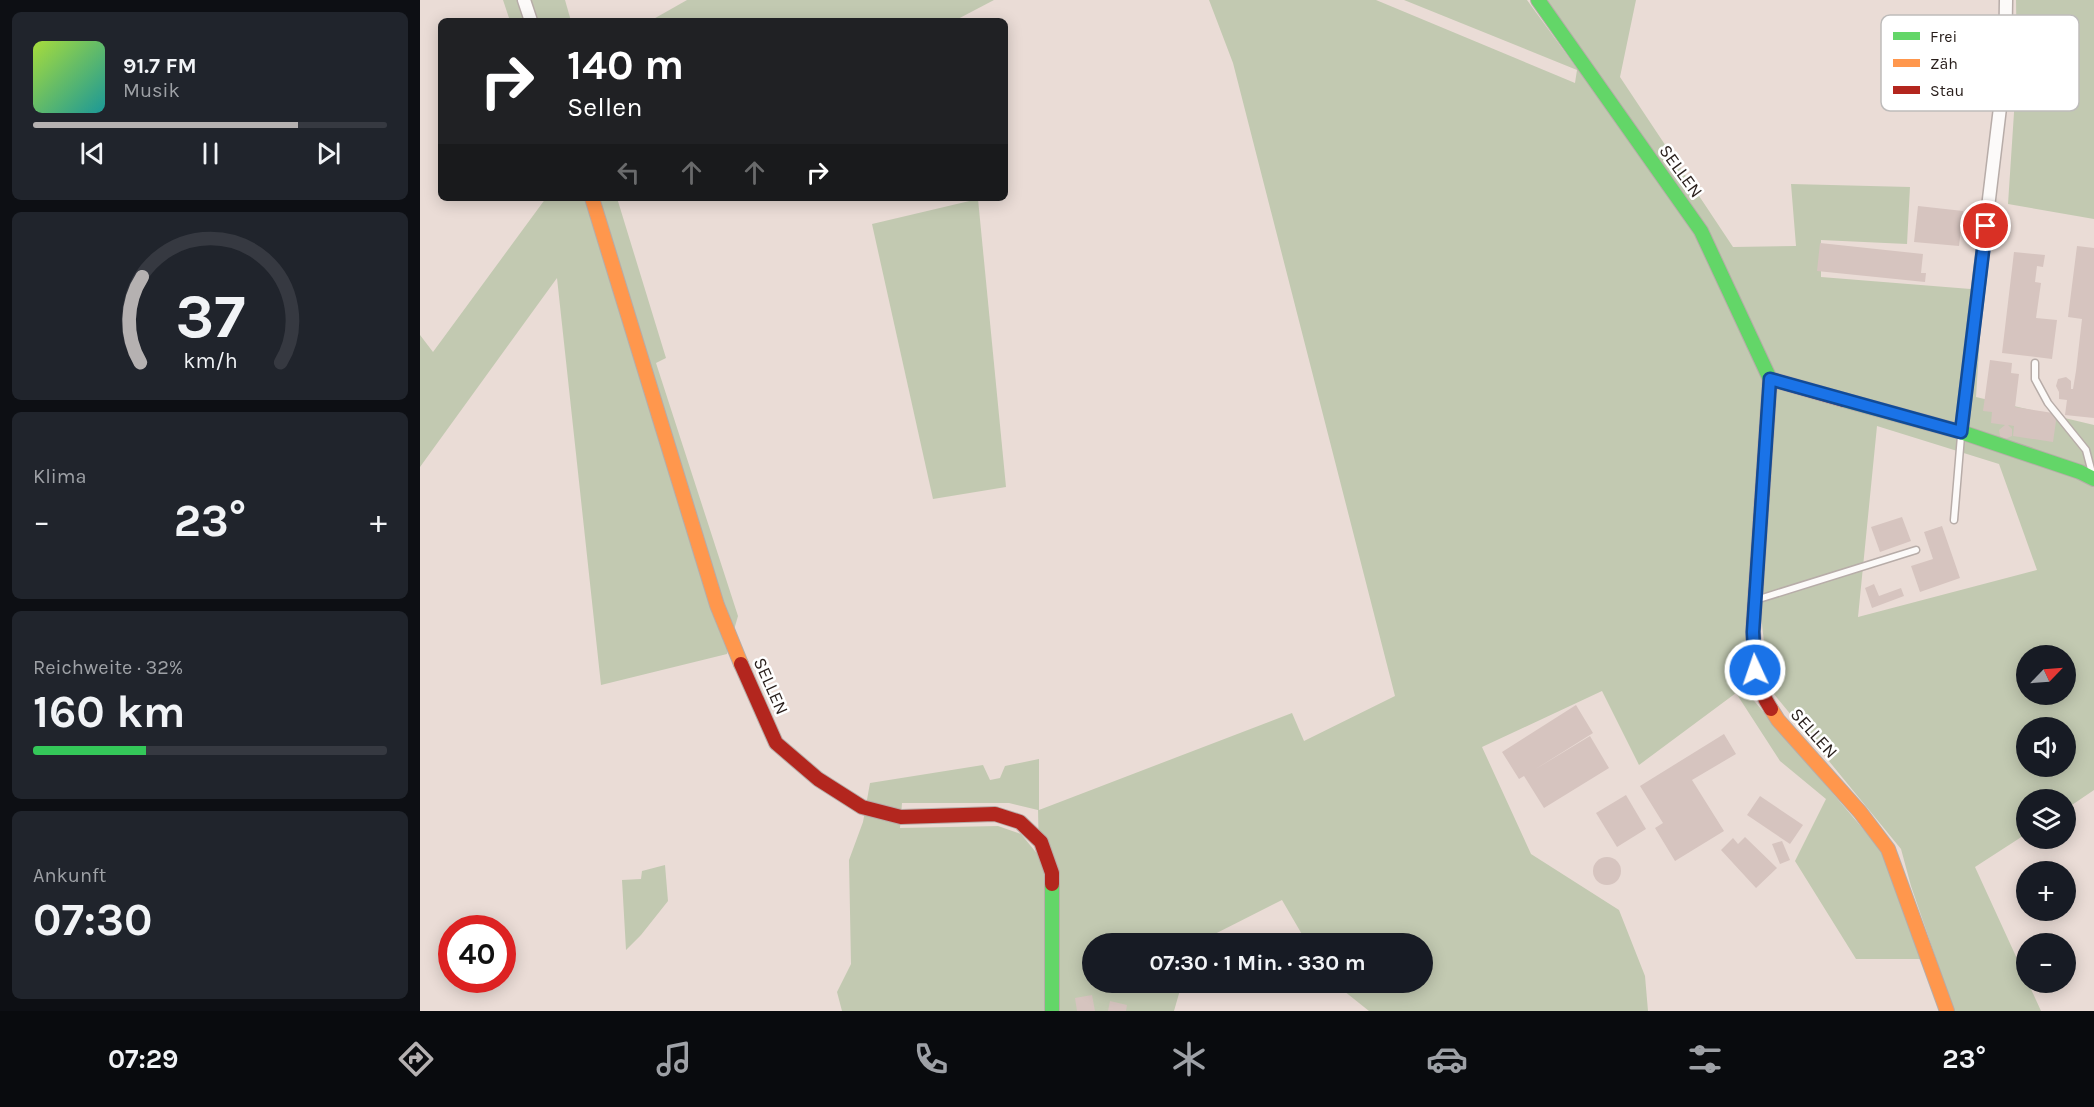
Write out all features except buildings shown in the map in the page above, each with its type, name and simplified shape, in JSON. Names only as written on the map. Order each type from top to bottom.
[{"type":"street","points":[[524,0],[530,18]]},
{"type":"street","name":"SELLEN","points":[[1538,0],[1701,231],[1770,379],[1755,600],[1756,680],[1762,696],[1778,720],[1866,819],[1888,849],[1947,1011]]},
{"type":"street","points":[[2006,0],[2006,15]]},
{"type":"street","points":[[1961,432],[2000,111]]},
{"type":"street","name":"SELLEN","points":[[593,201],[717,605],[752,692],[776,743],[818,779],[862,807],[900,817],[995,814],[1020,822],[1027,828],[1041,842],[1052,873],[1052,1011]]},
{"type":"street","points":[[1770,379],[1961,432],[2080,472],[2094,479]]},
{"type":"lane","points":[[2035,363],[2035,379],[2048,403],[2086,450],[2094,479]]},
{"type":"lane","points":[[1954,520],[1961,432]]},
{"type":"lane","points":[[1755,600],[1916,550]]},
{"type":"green space","points":[[503,0],[565,0],[570,18],[509,18]]},
{"type":"green space","points":[[687,0],[994,0],[960,18],[655,18]]},
{"type":"green space","points":[[1209,0],[1376,0],[1575,83],[1577,70],[1404,0],[1527,0],[1578,70],[1543,0],[1636,0],[1620,77],[1733,247],[1796,246],[1791,184],[1910,187],[1907,244],[1821,240],[1821,277],[1983,290],[1976,397],[2094,425],[2094,790],[2076,802],[2076,789],[2016,789],[2016,840],[1975,867],[2016,956],[2016,993],[2033,993],[2041,1011],[1954,1011],[1911,886],[1901,849],[1769,688],[1761,615],[1748,619],[1744,689],[1881,850],[1921,959],[1856,959],[1795,861],[1826,799],[1780,761],[1736,693],[1639,765],[1602,691],[1482,747],[1531,854],[1619,910],[1645,976],[1648,1011],[1369,1011],[1346,993],[1433,993],[1433,933],[1301,933],[1282,900],[1217,933],[1082,933],[1082,993],[1179,993],[1174,1011],[842,1011],[837,992],[851,964],[849,860],[863,822],[870,783],[983,765],[990,780],[1000,778],[1005,766],[1039,759],[1039,810],[1292,713],[1304,741],[1395,696],[1233,63]],"holes":[[[1877,426],[1999,464],[2037,570],[1858,617]],[[902,803],[1009,803],[1038,810],[1039,856],[1021,834],[998,826],[900,828]]]},
{"type":"green space","points":[[2016,0],[2094,0],[2094,219],[2008,204],[2014,111],[2079,111],[2079,15],[2016,15]]},
{"type":"green space","points":[[544,201],[618,201],[666,358],[656,363],[738,616],[727,654],[601,685],[557,278],[420,467],[420,335],[433,352]]},
{"type":"green space","points":[[970,201],[978,201],[1006,487],[933,499],[872,224]]},
{"type":"green space","points":[[665,865],[668,901],[626,950],[622,880],[641,879],[642,871]]},
{"type":"traffic: fast","points":[[1538,0],[1701,231],[1770,379]]},
{"type":"traffic: fast","points":[[1844,400],[1961,432],[2080,472],[2094,479]]},
{"type":"traffic: fast","points":[[1052,884],[1052,1011]]},
{"type":"traffic: slow","points":[[593,201],[717,605],[741,664]]},
{"type":"traffic: slow","points":[[1771,709],[1778,720],[1860,812],[1888,849],[1947,1011]]},
{"type":"traffic: jam","points":[[1771,709],[1759,681],[1753,631],[1770,379],[1844,400]]},
{"type":"traffic: jam","points":[[741,664],[776,743],[818,779],[862,807],[901,817],[995,814],[1020,822],[1041,842],[1052,873],[1052,884]]},
{"type":"route","points":[[1755,670],[1753,632],[1770,379],[1961,432],[1986,226]]}]
